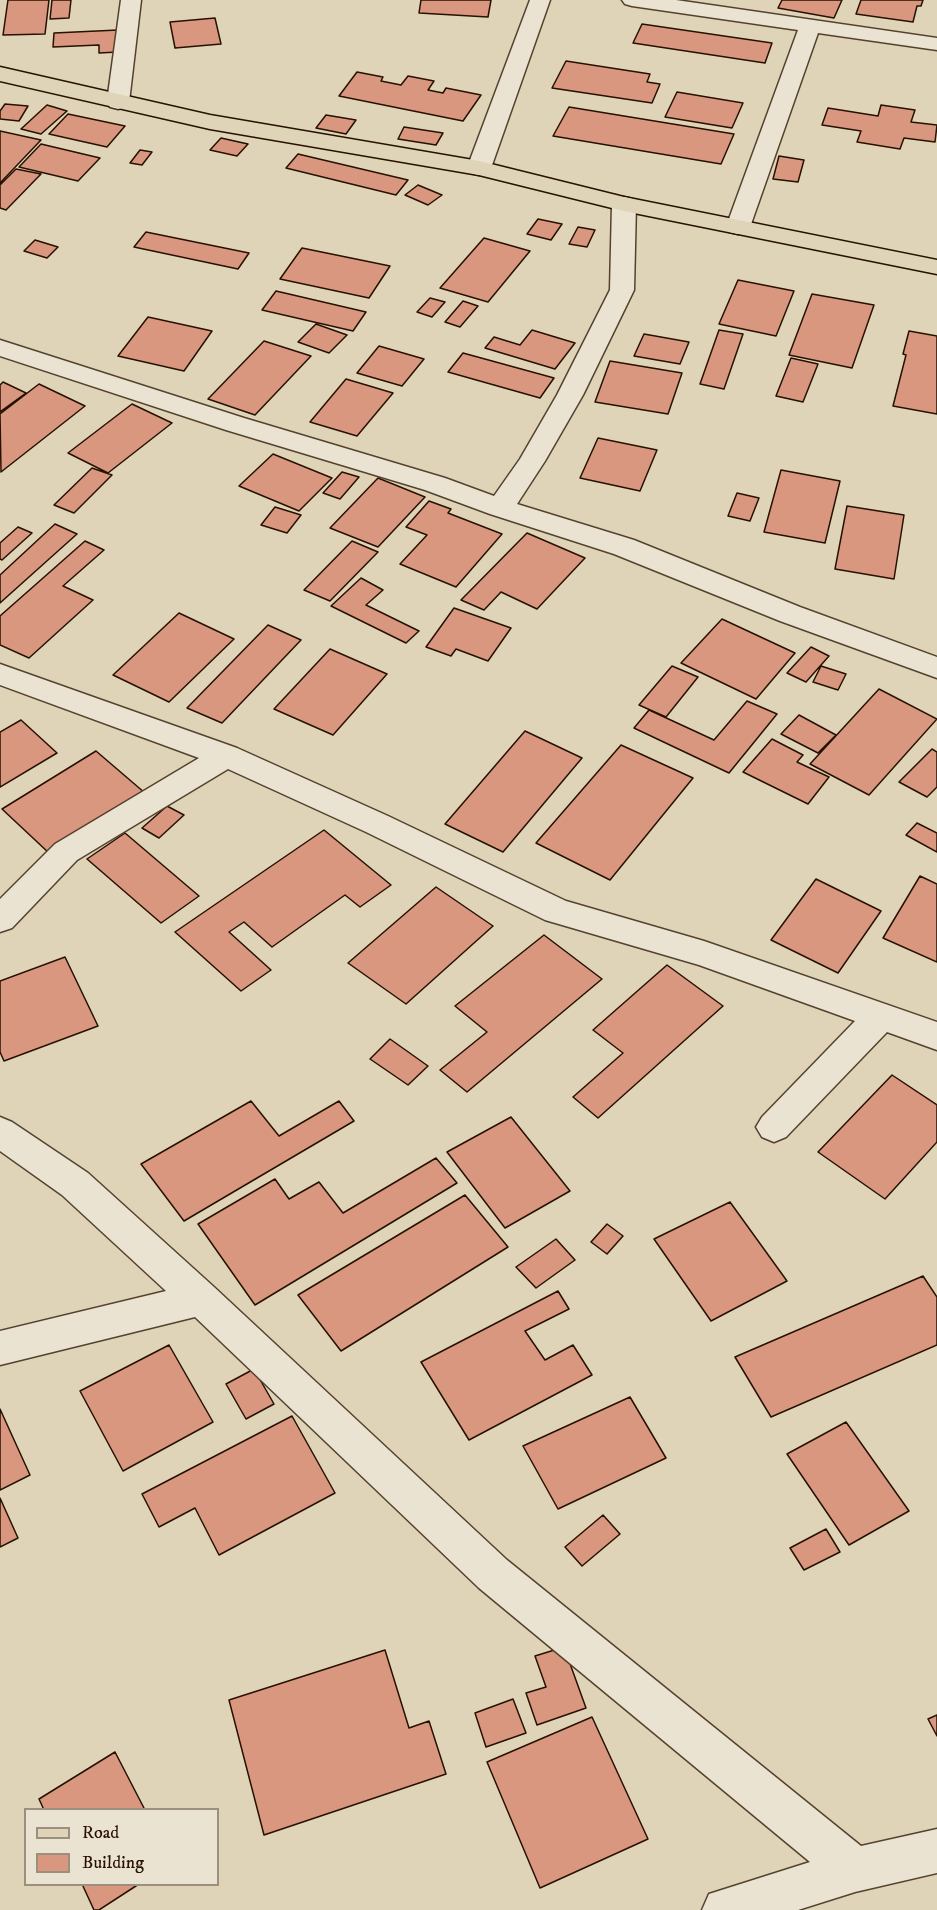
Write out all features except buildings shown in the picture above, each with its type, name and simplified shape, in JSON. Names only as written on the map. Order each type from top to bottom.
[{"type":"main road","points":[[0,74],[210,122],[479,168],[624,204],[937,267]]},
{"type":"street","points":[[118,102],[131,0]]},
{"type":"street","points":[[479,168],[540,0]]},
{"type":"street","points":[[632,0],[937,44]]},
{"type":"street","points":[[738,226],[810,26]]},
{"type":"street","points":[[500,508],[532,461],[570,395],[622,290],[624,204]]},
{"type":"street","points":[[0,348],[235,424],[435,484],[500,508],[624,547],[790,614],[937,668]]},
{"type":"street","points":[[0,674],[226,756],[377,824],[556,910],[704,954],[937,1036]]},
{"type":"street","points":[[0,919],[66,852],[226,756]]},
{"type":"street","points":[[774,1127],[880,1017]]},
{"type":"street","points":[[0,1132],[75,1184],[201,1299],[493,1574],[855,1870]]},
{"type":"street","points":[[0,1348],[201,1299]]},
{"type":"street","points":[[725,1910],[855,1870],[937,1851]]}]
